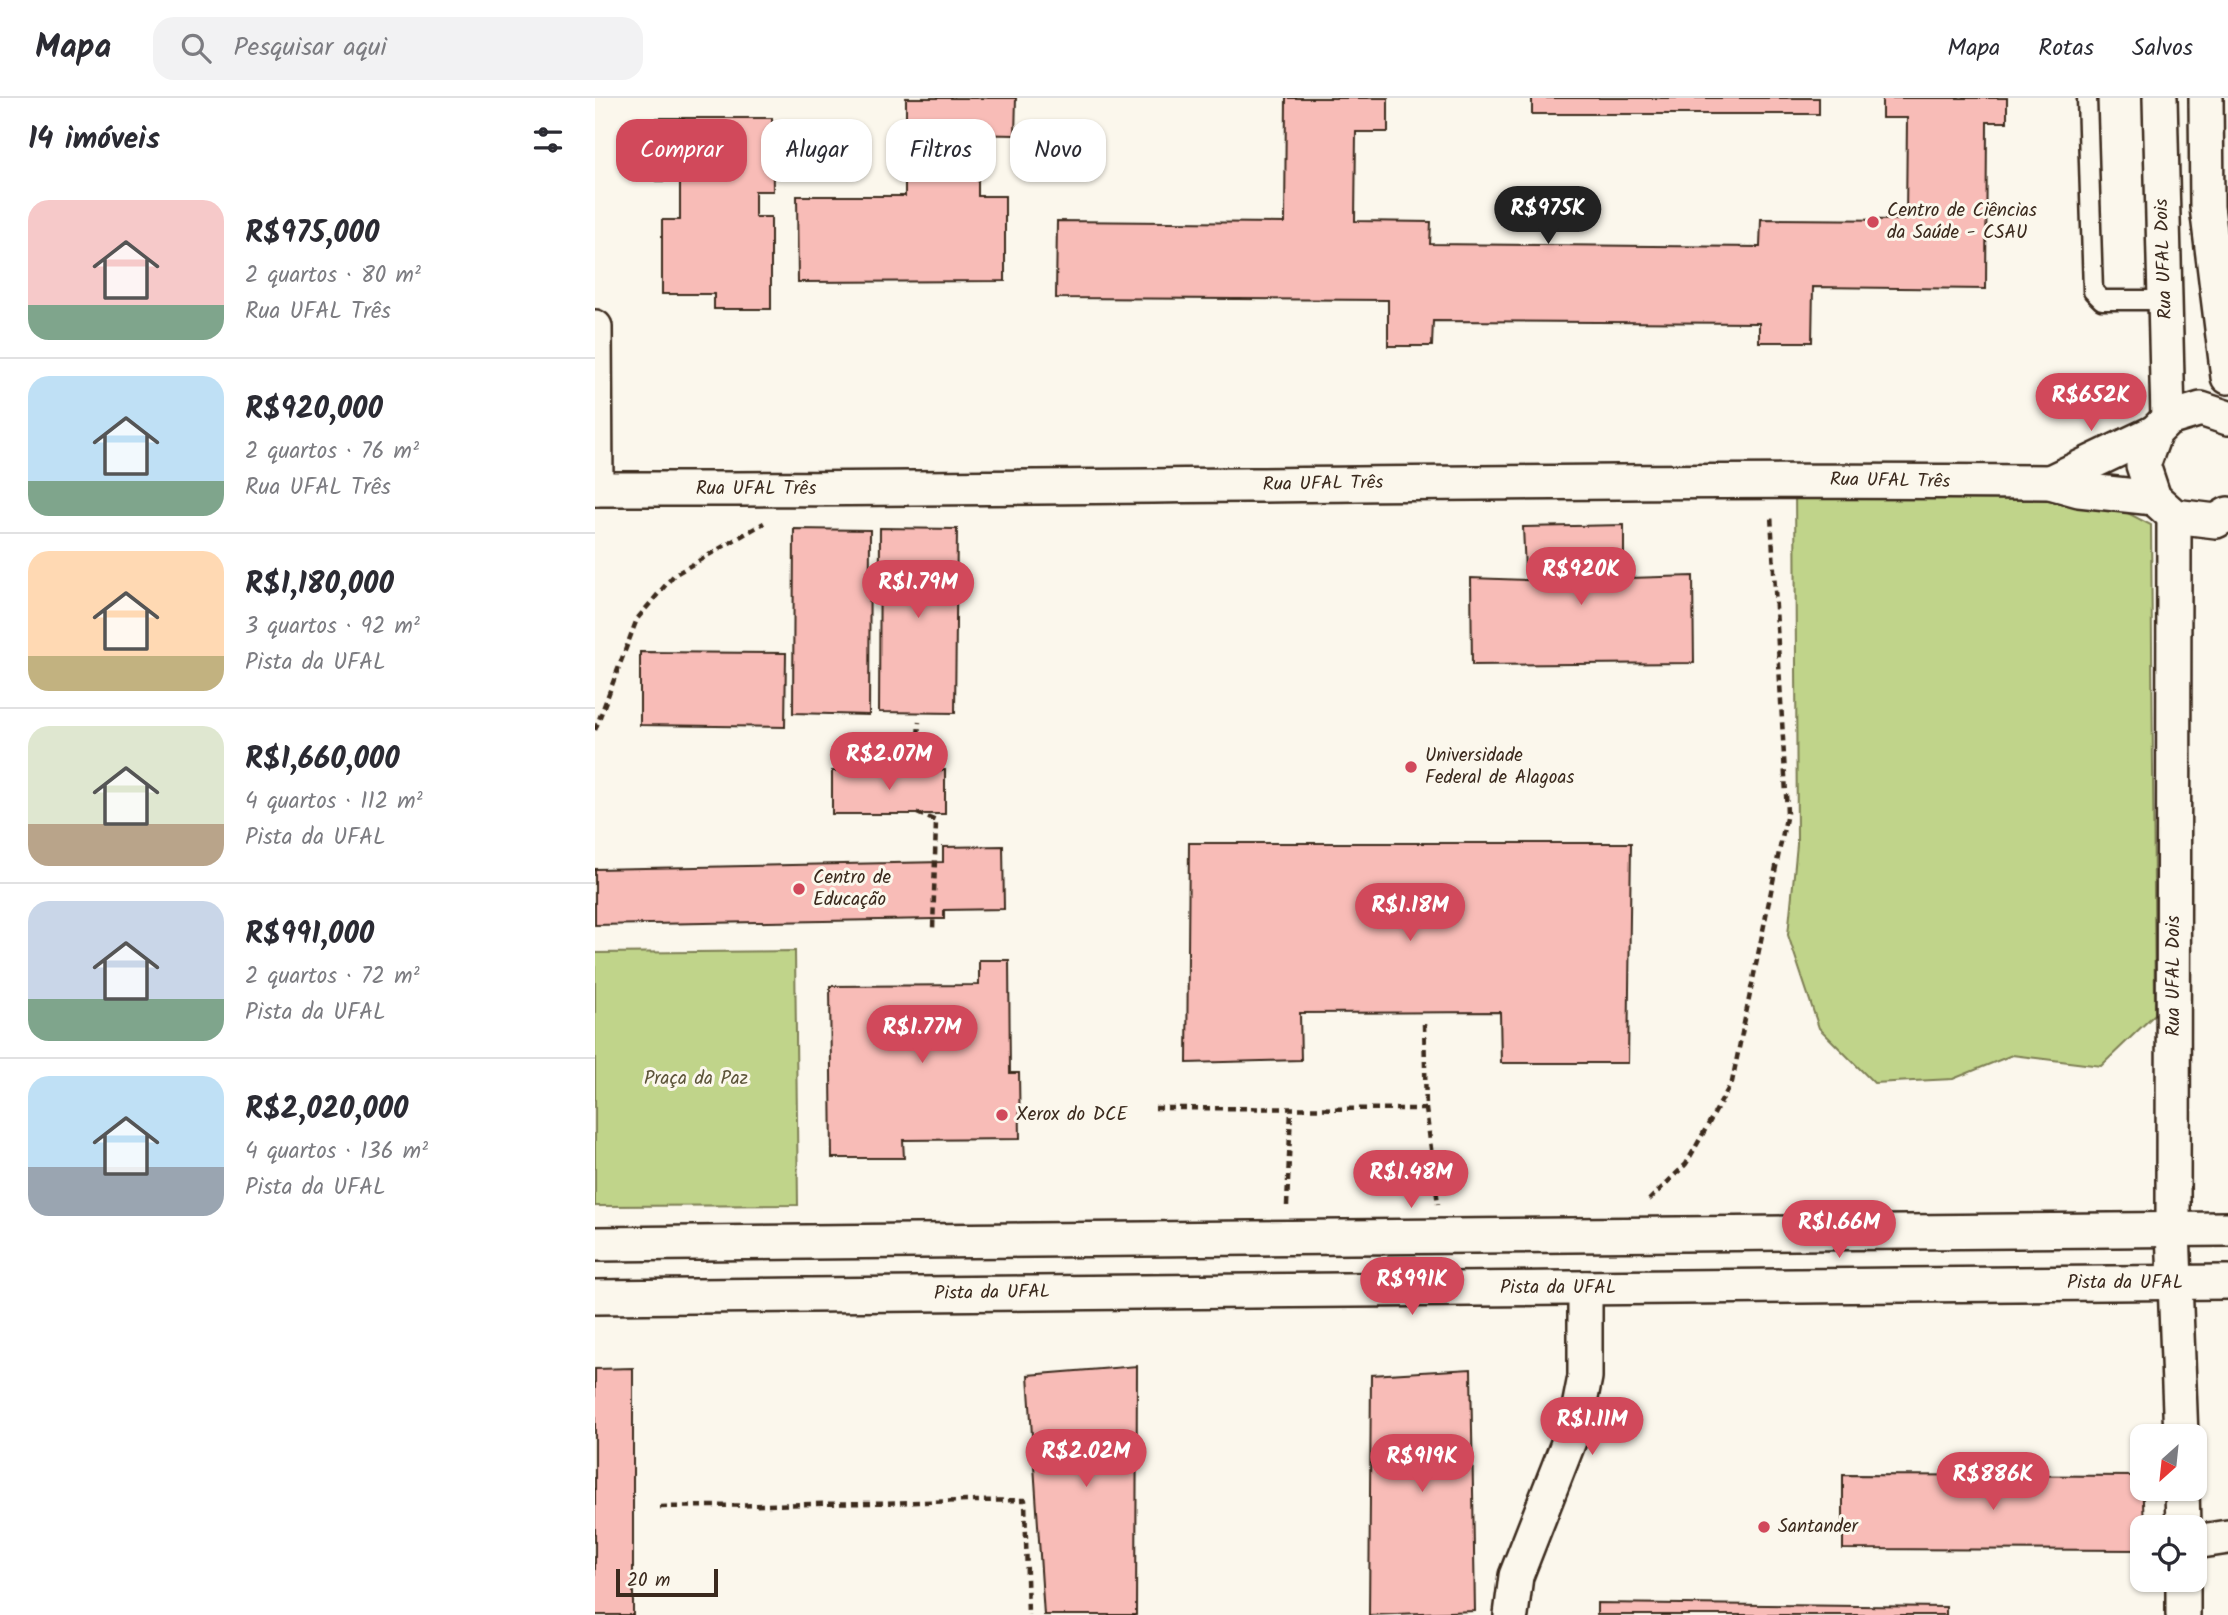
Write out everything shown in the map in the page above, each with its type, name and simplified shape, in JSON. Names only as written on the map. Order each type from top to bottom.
[{"type":"street","name":"Rua UFAL Dois","points":[[2160,98],[2165,300],[2161,426],[2143,465],[2164,507],[2173,1230],[2180,1424]]},
{"type":"street","points":[[2206,98],[2207,207],[2228,377]]},
{"type":"street","points":[[595,327],[596,489]]},
{"type":"street","name":"Rua UFAL Três","points":[[2050,482],[2161,426],[2200,410],[2228,418]]},
{"type":"street","name":"Rua UFAL Três","points":[[596,489],[823,490],[1769,480],[2050,482],[2216,521],[2228,514]]},
{"type":"street","points":[[595,1244],[2228,1229]]},
{"type":"street","points":[[1812,1286],[1813,1233]]},
{"type":"street","name":"Pista da UFAL","points":[[595,1297],[2228,1282]]},
{"type":"street","points":[[1511,1615],[1516,1576],[1576,1423],[1585,1377],[1585,1288]]},
{"type":"street","points":[[2207,1540],[2228,1536]]},
{"type":"street","points":[[2183,1592],[2183,1615]]},
{"type":"lane","points":[[2087,98],[2093,291],[2102,300],[2165,300]]},
{"type":"path","points":[[1614,1235],[1686,1164],[1733,1082],[1787,813],[1769,480]]},
{"type":"path","points":[[595,730],[637,619],[674,575],[766,522]]},
{"type":"path","points":[[916,771],[919,722]]},
{"type":"path","points":[[917,813],[936,821],[933,931]]},
{"type":"path","points":[[1424,1024],[1426,1110],[1442,1237]]},
{"type":"path","points":[[1155,1108],[1426,1110]]},
{"type":"path","points":[[1286,1238],[1291,1109]]},
{"type":"path","points":[[660,1507],[1025,1500],[1028,1615]]},
{"type":"green space","points":[[1795,482],[2085,491],[2151,525],[2155,1014],[2101,1066],[2012,1055],[1953,1079],[1874,1083],[1819,1028],[1788,935],[1797,844]]},
{"type":"green space","name":"Praça da Paz","points":[[795,951],[798,1205],[595,1206],[595,953]]},
{"type":"building","points":[[906,98],[1016,98],[1015,119],[1010,119],[1010,135],[996,135],[996,119],[906,119]]},
{"type":"building","name":"Centro de Ciências da Saúde - CSAU","points":[[1286,98],[1388,98],[1388,132],[1356,132],[1355,221],[1431,222],[1430,244],[1760,247],[1761,219],[1906,220],[1907,118],[1882,118],[1882,98],[2007,98],[2007,122],[1987,122],[1986,289],[1813,287],[1812,342],[1759,342],[1759,323],[1433,321],[1432,346],[1388,346],[1388,300],[1056,298],[1057,221],[1285,223]]},
{"type":"building","points":[[1532,98],[1819,98],[1819,114],[1532,114]]},
{"type":"building","points":[[772,118],[761,119],[761,182],[773,182],[773,191],[755,191],[755,217],[771,217],[771,309],[714,309],[714,294],[662,294],[662,220],[680,220],[680,182],[747,182],[747,119],[657,119]]},
{"type":"building","points":[[905,182],[978,182],[978,196],[1005,196],[1005,281],[798,282],[797,196],[905,196]]},
{"type":"building","points":[[1624,525],[1624,571],[1597,571],[1597,579],[1693,576],[1694,663],[1472,665],[1471,578],[1553,581],[1553,571],[1525,571],[1523,527]]},
{"type":"building","points":[[880,528],[957,529],[955,713],[879,712]]},
{"type":"building","points":[[794,529],[870,530],[869,715],[793,713]]},
{"type":"building","points":[[640,652],[786,653],[785,727],[640,725]]},
{"type":"building","points":[[945,770],[945,814],[832,814],[832,771]]},
{"type":"building","points":[[1189,843],[1631,843],[1628,1063],[1501,1063],[1500,1012],[1300,1013],[1301,1060],[1187,1063]]},
{"type":"building","name":"Centro de Educação","points":[[1003,846],[1004,909],[944,910],[944,919],[595,925],[595,869],[943,862],[943,847]]},
{"type":"building","points":[[979,960],[1009,960],[1010,1073],[1019,1073],[1020,1139],[903,1140],[904,1158],[832,1158],[830,986],[979,985]]},
{"type":"building","points":[[1137,1366],[1136,1615],[1044,1615],[1028,1375]]},
{"type":"building","points":[[633,1368],[633,1615],[595,1615],[595,1369]]},
{"type":"building","points":[[1471,1369],[1475,1611],[1369,1615],[1371,1375]]},
{"type":"building","points":[[1843,1475],[2130,1476],[2130,1502],[2143,1502],[2144,1515],[2130,1515],[2130,1550],[1843,1549]]},
{"type":"building","points":[[1597,1603],[1946,1607],[1946,1615],[1597,1615]]},
{"type":"place","name":"Centro de Ciências da Saúde - CSAU","points":[[1873,222]]},
{"type":"place","name":"Universidade Federal de Alagoas","points":[[1411,767]]},
{"type":"place","name":"Centro de Educação","points":[[799,889]]},
{"type":"place","name":"Xerox do DCE","points":[[1002,1115]]},
{"type":"place","name":"Santander","points":[[1764,1527]]}]
